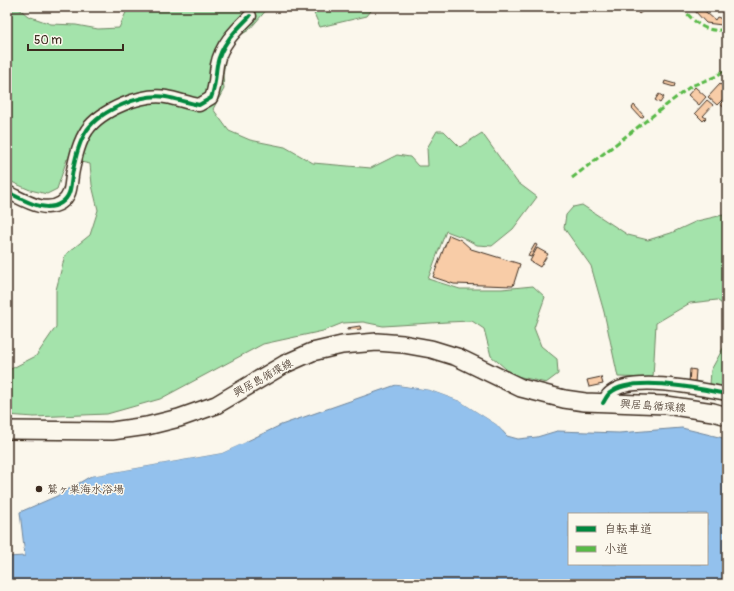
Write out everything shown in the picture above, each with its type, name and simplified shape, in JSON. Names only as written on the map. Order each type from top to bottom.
[{"type":"main road","name":"興居島循環線","points":[[7,430],[112,431],[147,426],[179,418],[216,405],[285,364],[312,352],[342,345],[377,342],[403,344],[431,349],[457,357],[521,388],[564,399],[585,402],[666,405],[713,412],[727,416]]},
{"type":"street","points":[[7,192],[35,205],[49,207],[62,203],[71,191],[72,172],[79,144],[88,129],[104,115],[120,105],[147,97],[166,97],[199,105],[211,98],[216,85],[218,64],[222,51],[232,34],[250,16]]},
{"type":"street","points":[[603,403],[609,393],[619,388],[631,385],[662,384],[727,394]]},
{"type":"green space","points":[[7,7],[17,7],[28,16],[51,24],[76,25],[98,29],[119,28],[127,10],[126,7],[269,7],[249,30],[239,36],[226,55],[223,75],[224,89],[213,109],[229,131],[250,140],[285,147],[313,163],[371,168],[397,155],[410,157],[418,166],[428,166],[427,148],[437,131],[444,131],[460,147],[482,133],[517,182],[537,197],[513,229],[492,246],[477,245],[446,231],[428,279],[460,289],[502,289],[533,286],[545,297],[534,328],[541,346],[557,359],[558,374],[546,383],[513,375],[491,356],[484,329],[472,321],[383,326],[363,322],[343,323],[323,331],[263,344],[160,399],[107,414],[34,417],[7,415],[7,371],[36,356],[56,327],[56,290],[65,255],[90,235],[98,210],[92,185],[90,164],[67,159],[57,189],[47,194],[30,190],[7,180]]},
{"type":"green space","points":[[306,7],[374,7],[367,16],[320,27],[313,11]]},
{"type":"green space","points":[[582,205],[628,235],[648,240],[671,233],[697,221],[723,215],[727,221],[727,308],[717,300],[690,303],[656,323],[653,378],[618,377],[604,312],[591,266],[564,228],[566,215],[573,207]]},
{"type":"green space","points":[[727,331],[727,388],[710,385],[711,370],[726,343]]},
{"type":"water","points":[[396,385],[430,390],[460,401],[496,424],[507,436],[518,439],[537,437],[557,431],[619,433],[682,428],[727,439],[727,584],[7,584],[7,557],[25,556],[20,512],[57,496],[91,476],[222,453],[281,425]]},
{"type":"pier","points":[[396,383],[430,388],[461,399],[497,422],[503,431],[496,424],[460,401],[430,390],[392,384]]},
{"type":"pier","points":[[249,438],[246,442],[222,453],[91,476],[88,475],[222,451]]},
{"type":"building","points":[[634,7],[648,7],[639,14]]},
{"type":"building","points":[[697,7],[700,7],[715,20],[717,17],[725,20],[722,25],[706,23],[694,10]]},
{"type":"building","points":[[665,81],[675,84],[674,87],[664,84]]},
{"type":"building","points":[[720,84],[727,90],[727,95],[717,105],[708,97]]},
{"type":"building","points":[[695,87],[706,97],[699,105],[688,95]]},
{"type":"building","points":[[659,94],[664,97],[660,103],[655,100]]},
{"type":"building","points":[[727,97],[727,110],[720,104]]},
{"type":"building","points":[[707,100],[713,105],[703,116],[706,118],[703,121],[695,113]]},
{"type":"building","points":[[634,105],[644,116],[641,118],[632,108]]},
{"type":"building","points":[[449,235],[461,240],[471,249],[520,264],[513,286],[454,284],[433,277]]},
{"type":"building","points":[[535,244],[537,245],[531,257],[528,256]]},
{"type":"building","points":[[537,248],[548,254],[540,267],[530,261]]},
{"type":"building","points":[[360,326],[361,329],[347,330],[347,328]]},
{"type":"building","points":[[690,369],[696,370],[695,383],[689,383]]},
{"type":"building","points":[[601,377],[603,384],[589,387],[587,380]]},
{"type":"marked path","points":[[682,7],[696,22],[707,29],[720,30],[727,28]]},
{"type":"marked path","points":[[572,178],[691,86],[717,76],[727,68]]},
{"type":"cycle path","points":[[7,192],[41,206],[48,207],[61,203],[68,196],[75,160],[82,139],[93,123],[102,116],[123,104],[134,100],[156,96],[199,105],[211,98],[215,85],[217,65],[222,50],[230,38],[250,16]]},
{"type":"cycle path","points":[[603,403],[610,393],[620,387],[633,384],[667,384],[727,394]]},
{"type":"place","name":"鷲ヶ巣海水浴場","points":[[39,489]]}]
